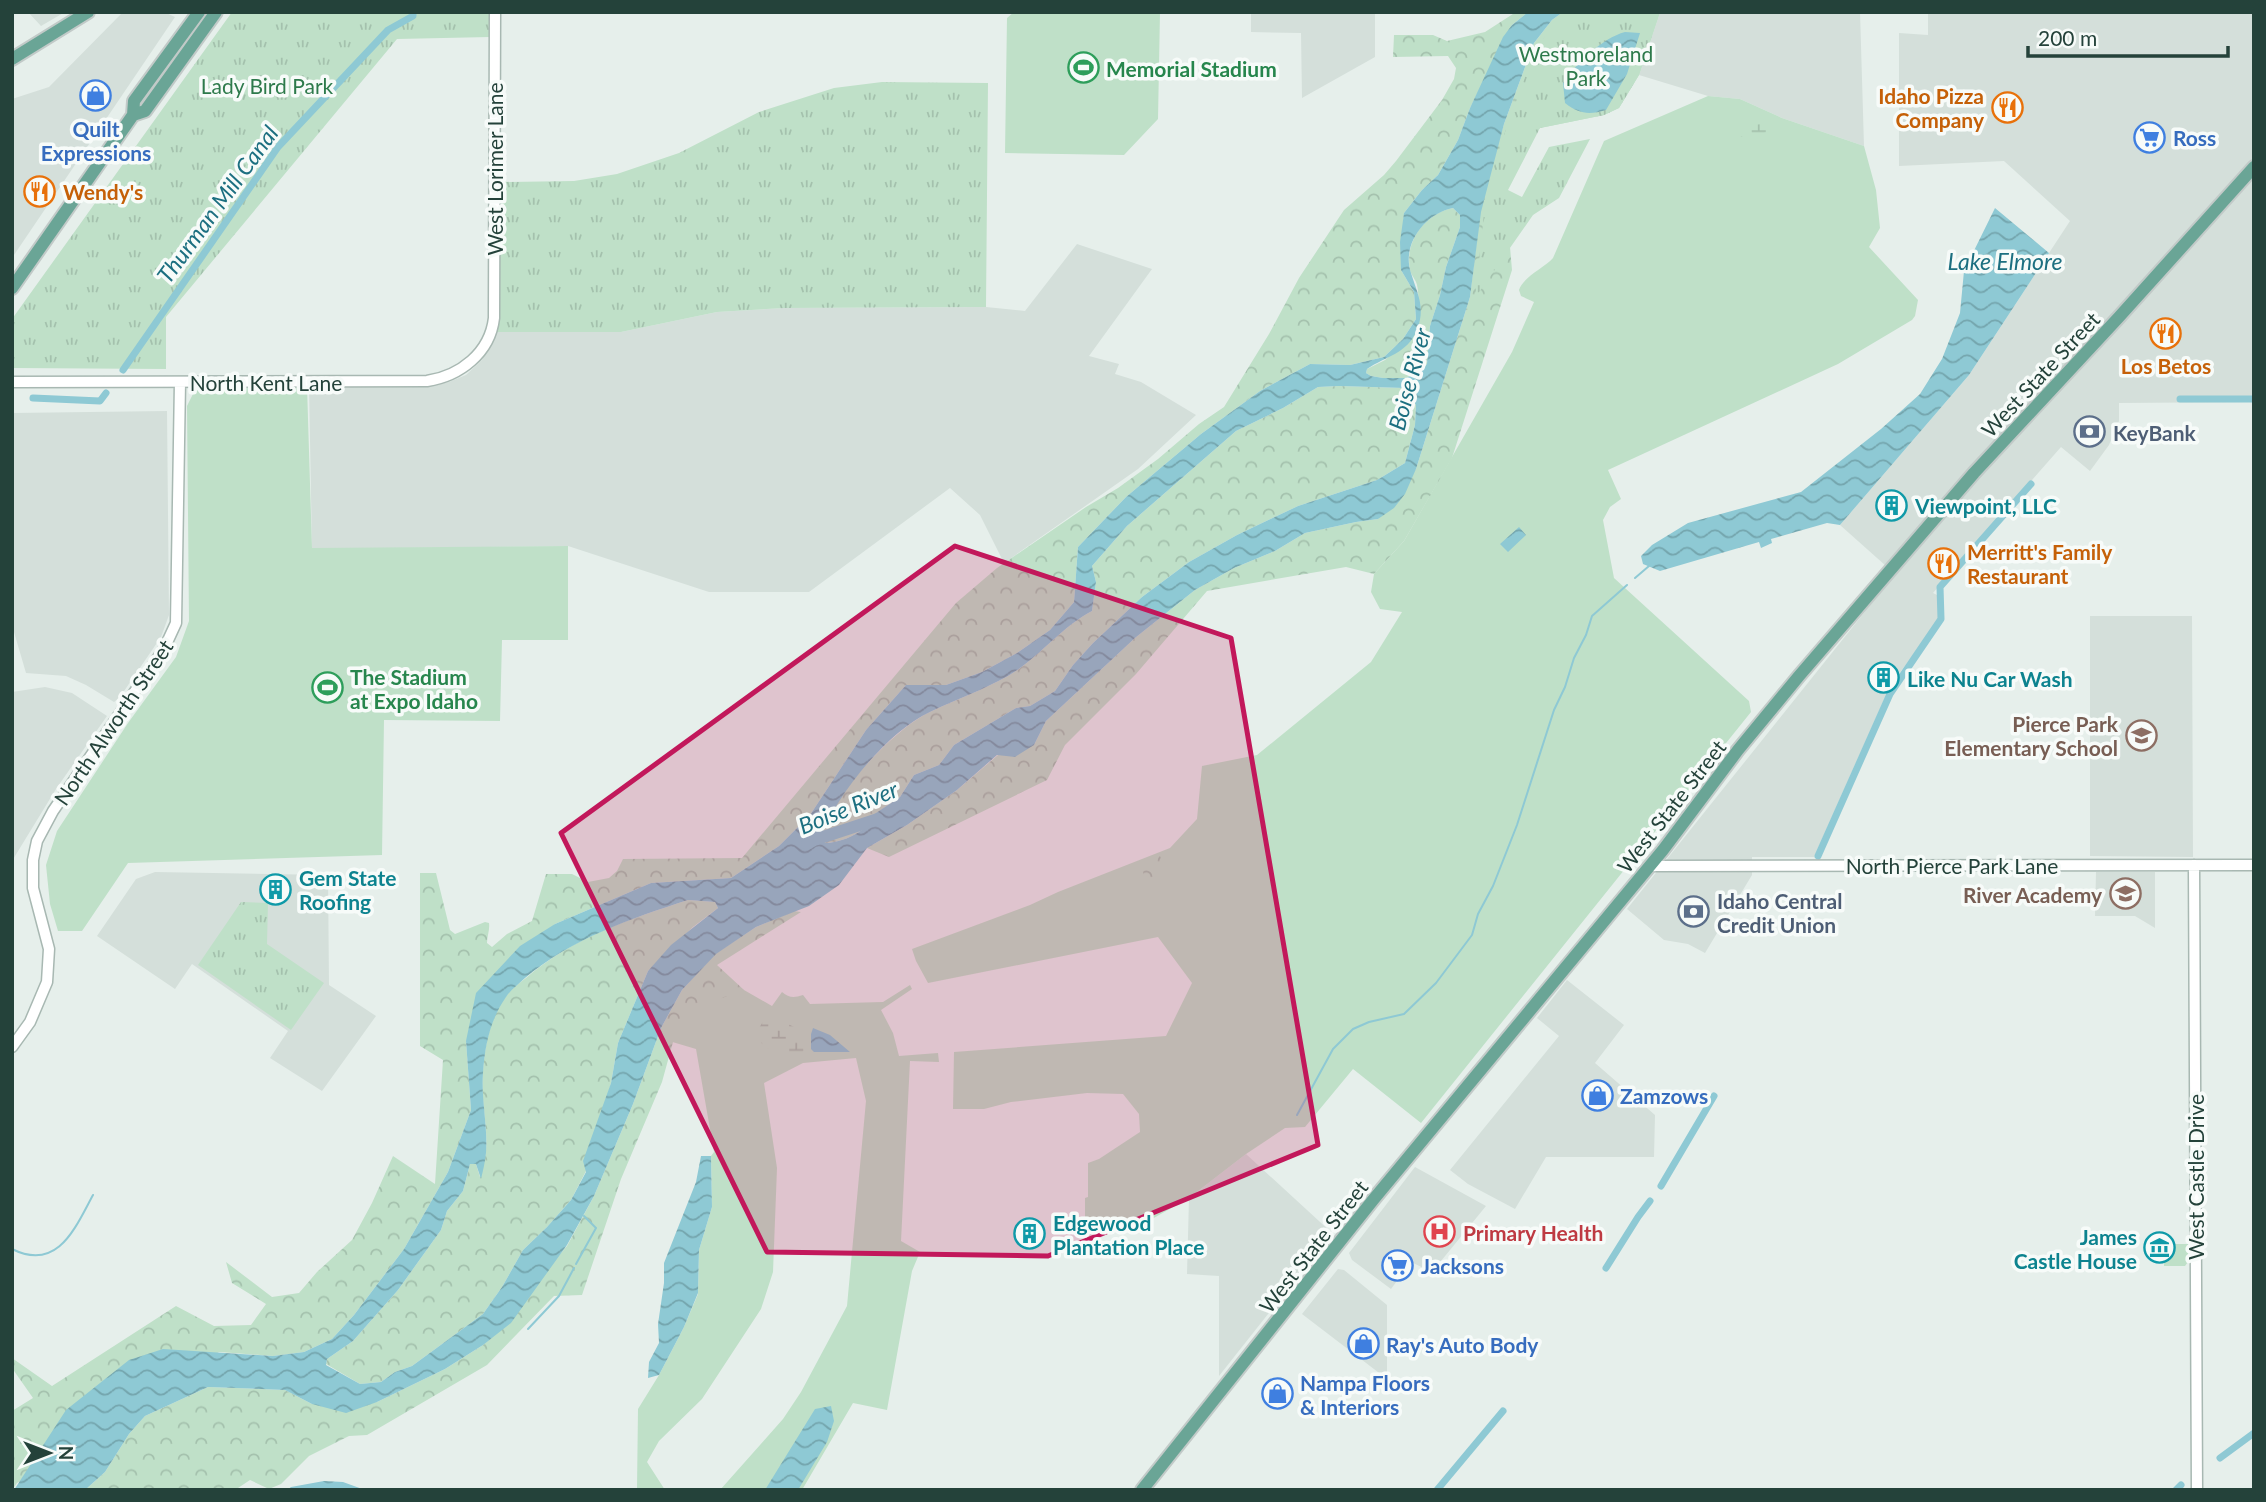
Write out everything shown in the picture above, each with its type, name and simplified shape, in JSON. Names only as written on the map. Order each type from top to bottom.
[{"type":"main road","points":[[12,59],[88,12]]},
{"type":"main road","points":[[133,116],[133,103],[199,12]]},
{"type":"main road","points":[[12,288],[133,116],[145,111],[216,12]]},
{"type":"main road","name":"West State Street","points":[[1142,1490],[1373,1200],[1650,866],[1738,750],[1880,581],[1974,473],[2254,167]]},
{"type":"street","name":"West Lorimer Lane","points":[[493,325],[495,12]]},
{"type":"street","name":"North Kent Lane","points":[[12,382],[427,381],[455,372],[476,357],[493,325]]},
{"type":"street","name":"North Alworth Street","points":[[12,1047],[30,1022],[47,982],[49,949],[33,888],[33,860],[37,841],[53,811],[164,649],[176,623],[180,382]]},
{"type":"street","name":"North Pierce Park Lane","points":[[1650,866],[2254,864]]},
{"type":"street","name":"West Castle Drive","points":[[2194,865],[2197,1490]]},
{"type":"highlighted area","points":[[955,546],[1231,638],[1318,1145],[1048,1256],[767,1252],[561,833]]},
{"type":"shaded area","points":[[28,12],[65,12],[41,26]]},
{"type":"shaded area","points":[[123,12],[164,12],[175,17],[12,258],[12,99],[49,87]]},
{"type":"shaded area","points":[[1251,12],[1375,12],[1375,57],[1302,98],[1301,33],[1251,32]]},
{"type":"shaded area","points":[[1660,12],[1860,12],[1864,146],[1782,118],[1740,99],[1708,96],[1639,75]]},
{"type":"shaded area","points":[[1928,12],[2254,12],[2254,402],[2119,403],[2119,421],[2109,445],[2090,471],[2061,447],[1933,593],[1939,596],[1941,617],[1890,686],[1814,857],[1752,857],[1752,875],[1705,953],[1688,944],[1664,940],[1627,909],[1895,574],[1840,525],[1969,375],[2070,221],[2004,161],[1899,166],[1899,33],[1928,35]]},
{"type":"shaded area","points":[[1077,244],[1152,269],[1089,356],[1119,364],[1115,374],[1141,382],[1196,415],[1138,469],[1004,563],[980,515],[950,488],[809,592],[709,592],[568,546],[312,549],[309,386],[429,386],[449,382],[466,375],[482,360],[496,332],[621,332],[717,312],[785,308],[986,307],[1025,311]]},
{"type":"shaded area","points":[[167,411],[169,615],[161,637],[114,702],[66,676],[26,673],[14,632],[12,607],[12,413]]},
{"type":"shaded area","name":"Pierce Park Elementary School","points":[[2090,616],[2192,616],[2193,857],[2090,856]]},
{"type":"shaded area","points":[[45,687],[72,693],[107,716],[56,789],[12,861],[12,692]]},
{"type":"shaded area","points":[[155,872],[328,875],[329,985],[376,1016],[322,1091],[270,1058],[288,1031],[192,964],[175,989],[97,936],[136,879]]},
{"type":"shaded area","name":"River Academy","points":[[2096,872],[2155,872],[2155,928],[2135,916],[2095,916]]},
{"type":"shaded area","points":[[1567,980],[1624,1025],[1595,1063],[1655,1115],[1654,1157],[1546,1157],[1515,1209],[1468,1184],[1450,1170],[1559,1036],[1537,1018]]},
{"type":"shaded area","points":[[1246,1154],[1332,1233],[1219,1376],[1219,1276],[1187,1274],[1189,1198]]},
{"type":"shaded area","points":[[1415,1167],[1486,1206],[1432,1272],[1411,1262],[1391,1289],[1352,1260],[1349,1253]]},
{"type":"shaded area","points":[[1338,1269],[1344,1270],[1387,1305],[1387,1379],[1302,1314]]},
{"type":"green space","name":"Lady Bird Park","points":[[232,12],[490,12],[490,37],[397,39],[166,317],[166,369],[12,368],[12,319]]},
{"type":"green space","name":"Memorial Stadium","points":[[1014,12],[1160,12],[1158,119],[1124,155],[1005,153],[1007,18]]},
{"type":"green space","points":[[1516,12],[1528,12],[1512,25],[1470,108],[1458,140],[1438,175],[1404,213],[1401,270],[1414,292],[1416,319],[1403,339],[1384,357],[1350,365],[1310,364],[1260,391],[1201,434],[1126,497],[1078,547],[1074,602],[1050,630],[1017,653],[982,672],[946,685],[906,685],[866,730],[810,815],[779,846],[731,878],[651,883],[555,924],[466,1041],[471,1110],[448,1172],[404,1249],[354,1315],[332,1339],[304,1352],[273,1356],[219,1352],[17,1483],[12,1490],[12,1411],[33,1398],[12,1368],[12,1358],[52,1386],[176,1306],[214,1326],[251,1325],[266,1304],[232,1283],[226,1262],[272,1297],[299,1293],[317,1272],[352,1240],[393,1156],[435,1184],[443,1060],[420,1046],[420,873],[436,873],[450,930],[455,934],[485,922],[489,923],[487,943],[492,947],[507,934],[532,921],[546,874],[572,874],[588,882],[609,878],[617,871],[623,859],[742,858],[956,603],[997,568],[1118,488],[1224,407],[1269,334],[1299,278],[1344,210],[1396,161],[1442,100],[1454,79],[1456,68],[1448,56],[1393,57],[1394,35],[1433,35],[1447,41],[1485,32]]},
{"type":"green space","points":[[1563,12],[1660,12],[1639,75],[1619,108],[1604,115],[1540,128],[1503,166],[1512,270],[1452,458],[1404,541],[1374,574],[1346,567],[1207,591],[1136,674],[1065,745],[1047,780],[889,857],[867,848],[907,825],[957,790],[998,755],[1034,745],[1046,721],[1135,638],[1195,590],[1234,568],[1275,551],[1305,533],[1378,519],[1416,469],[1470,297],[1480,213],[1504,124],[1534,43],[1552,20]]},
{"type":"green space","name":"Westmoreland Park","points":[[1570,12],[1660,12],[1639,75],[1619,108],[1604,115],[1540,128],[1508,190],[1522,197],[1549,147],[1590,139],[1559,198],[1533,215],[1475,298],[1486,195],[1500,146],[1535,49],[1556,22]]},
{"type":"green space","points":[[882,82],[988,83],[986,307],[785,308],[717,312],[621,332],[496,332],[500,318],[500,182],[574,181],[617,174],[679,153],[759,112],[834,88]]},
{"type":"green space","points":[[1708,96],[1740,99],[1782,118],[1864,146],[1876,190],[1880,228],[1869,247],[1918,300],[1912,320],[1838,364],[1608,470],[1621,499],[1610,507],[1603,520],[1614,578],[1749,701],[1751,712],[1421,1123],[1353,1069],[1305,1127],[1285,1128],[1189,1198],[1152,1219],[1116,1227],[1085,1227],[1088,1163],[1099,1159],[1140,1132],[1139,1114],[1123,1094],[1087,1093],[1011,1102],[984,1109],[953,1109],[954,1052],[1166,1036],[1192,983],[1158,937],[928,983],[912,949],[1170,848],[1197,819],[1202,766],[1257,755],[1371,662],[1402,612],[1380,609],[1371,592],[1374,574],[1404,541],[1512,352],[1534,302],[1521,296],[1521,285],[1553,258],[1604,141]]},
{"type":"green space","points":[[1777,122],[1779,130],[1743,137],[1735,134],[1735,129]]},
{"type":"green space","points":[[1453,208],[1460,215],[1460,227],[1430,326],[1427,364],[1419,373],[1405,378],[1371,376],[1366,373],[1367,369],[1385,360],[1417,331],[1418,290],[1410,270],[1410,249],[1426,222]]},
{"type":"green space","name":"The Stadium at Expo Idaho","points":[[307,386],[312,548],[568,546],[568,640],[502,640],[500,721],[384,720],[382,855],[128,863],[82,931],[58,931],[50,904],[46,865],[57,831],[128,723],[176,657],[189,621],[187,406],[196,388]]},
{"type":"green space","points":[[1318,387],[1404,388],[1416,405],[1415,425],[1405,463],[1377,480],[1298,506],[1189,562],[1142,597],[1093,643],[1055,691],[1030,706],[1016,708],[954,745],[939,765],[914,775],[900,797],[865,821],[866,827],[857,833],[830,843],[824,843],[820,839],[831,814],[847,789],[867,764],[906,728],[930,712],[1008,676],[1092,611],[1096,582],[1092,566],[1127,526],[1236,431]]},
{"type":"green space","points":[[1160,856],[1166,870],[1161,878],[1149,880],[1143,875],[1144,866],[1149,858]]},
{"type":"green space","points":[[688,900],[715,902],[718,908],[693,927],[648,971],[618,1043],[611,1083],[586,1171],[571,1200],[523,1250],[483,1314],[412,1366],[395,1372],[381,1382],[360,1384],[326,1364],[327,1359],[353,1341],[398,1290],[441,1230],[447,1211],[463,1191],[470,1164],[476,1164],[480,1177],[486,1151],[482,1081],[485,1051],[492,1022],[508,993],[544,964],[583,940],[624,922]]},
{"type":"green space","points":[[241,902],[268,903],[267,944],[324,983],[291,1030],[198,965]]},
{"type":"green space","points":[[794,911],[801,912],[717,965],[744,990],[700,1006],[673,1042],[662,1082],[621,1179],[582,1295],[554,1296],[487,1365],[367,1435],[349,1436],[309,1456],[281,1484],[269,1489],[250,1480],[235,1490],[85,1490],[105,1472],[129,1434],[145,1416],[208,1387],[285,1390],[312,1404],[377,1402],[445,1369],[483,1345],[567,1246],[594,1196],[633,1104],[661,1028],[682,990],[715,954],[756,927]]},
{"type":"green space","points":[[700,973],[744,990],[772,1006],[782,992],[792,997],[803,995],[810,1004],[883,1002],[910,985],[912,989],[881,1010],[893,1033],[899,1056],[938,1053],[939,1062],[910,1061],[901,1241],[920,1252],[912,1271],[887,1410],[853,1403],[802,1490],[720,1490],[783,1419],[801,1392],[847,1306],[866,1101],[856,1058],[803,1063],[764,1083],[777,1168],[773,1272],[761,1309],[702,1399],[659,1441],[647,1462],[665,1490],[637,1488],[638,1409],[659,1375],[698,1294],[699,1250],[712,1207],[711,1156],[714,1152],[696,1049],[659,1038]]},
{"type":"green space","points":[[764,1020],[784,1022],[800,1030],[804,1051],[791,1055],[783,1054],[763,1045],[756,1033]]},
{"type":"green space","points":[[2169,1244],[2188,1244],[2188,1262],[2185,1266],[2164,1266]]},
{"type":"water","points":[[1528,12],[1563,12],[1552,20],[1534,43],[1504,124],[1481,212],[1470,297],[1416,469],[1405,494],[1394,508],[1378,519],[1305,533],[1275,551],[1234,568],[1195,590],[1135,638],[1046,721],[1034,745],[1015,757],[997,755],[957,790],[907,825],[867,848],[839,885],[809,906],[756,927],[716,954],[682,990],[661,1028],[633,1104],[594,1196],[567,1245],[511,1323],[483,1345],[445,1369],[377,1402],[346,1413],[312,1404],[285,1390],[208,1387],[145,1416],[129,1434],[105,1472],[85,1490],[14,1490],[66,1410],[129,1360],[163,1349],[273,1356],[304,1352],[332,1339],[354,1315],[404,1249],[448,1172],[471,1110],[466,1041],[476,993],[520,946],[555,924],[651,883],[731,878],[779,846],[810,815],[866,730],[906,685],[946,685],[982,672],[1017,653],[1050,630],[1074,602],[1078,547],[1126,497],[1201,434],[1260,391],[1310,364],[1350,365],[1384,357],[1403,339],[1416,319],[1414,292],[1401,270],[1400,242],[1404,213],[1438,175],[1458,140],[1503,37],[1512,25]],"holes":[[[1453,208],[1460,215],[1460,227],[1430,326],[1427,364],[1419,373],[1405,378],[1371,376],[1366,373],[1367,369],[1408,344],[1420,322],[1420,300],[1409,262],[1413,241],[1425,223]],[[1318,387],[1404,388],[1416,405],[1415,425],[1405,463],[1377,480],[1298,506],[1189,562],[1142,597],[1093,643],[1055,691],[1030,706],[1016,708],[954,745],[939,765],[914,775],[900,797],[864,821],[866,827],[857,833],[830,843],[824,843],[820,839],[850,785],[897,734],[930,712],[1008,676],[1092,611],[1096,582],[1092,566],[1127,526],[1236,431]],[[688,900],[715,902],[718,908],[671,945],[648,971],[618,1043],[611,1083],[583,1161],[586,1172],[571,1200],[523,1250],[483,1314],[412,1366],[395,1372],[381,1382],[360,1384],[326,1365],[327,1359],[353,1341],[398,1290],[441,1230],[447,1211],[463,1191],[470,1164],[476,1164],[481,1179],[486,1156],[483,1083],[485,1053],[492,1024],[508,994],[543,964],[582,941],[624,922]]]},
{"type":"water","points":[[1625,32],[1640,33],[1627,74],[1606,110],[1584,112],[1565,103],[1563,83],[1575,68],[1607,40]]},
{"type":"water","name":"Lake Elmore","points":[[1995,208],[2049,253],[1969,375],[1840,525],[1827,523],[1771,539],[1772,543],[1761,548],[1759,542],[1660,571],[1643,564],[1641,556],[1652,545],[1688,523],[1801,492],[1881,429],[1920,394],[1942,359],[1960,313],[1964,271]]},
{"type":"water","points":[[1519,527],[1526,535],[1508,552],[1500,544]]},
{"type":"water","points":[[813,1028],[830,1035],[850,1052],[814,1052],[811,1049]]},
{"type":"water","points":[[701,1156],[711,1156],[712,1207],[699,1250],[698,1293],[659,1375],[648,1378],[649,1362],[659,1343],[658,1324],[664,1263],[696,1182]]},
{"type":"water","points":[[831,1406],[834,1421],[827,1442],[798,1490],[765,1490],[815,1409]]},
{"type":"water","points":[[324,1481],[343,1482],[365,1490],[287,1490]]},
{"type":"waterway","name":"Thurman Mill Canal","points":[[123,370],[278,147],[388,30],[413,16],[413,12]]},
{"type":"waterway","name":"Thurman Mill Canal","points":[[33,398],[100,401],[106,393]]},
{"type":"waterway","points":[[2180,399],[2254,399]]},
{"type":"waterway","points":[[1818,856],[1890,694],[1941,619],[1940,587],[2031,484]]},
{"type":"waterway","points":[[1635,578],[1649,566]]},
{"type":"waterway","points":[[1297,1115],[1333,1049],[1353,1029],[1369,1022],[1404,1014],[1436,983],[1472,935],[1478,914],[1493,886],[1517,825],[1554,710],[1592,616],[1627,585]]},
{"type":"waterway","name":"Boise River","points":[[807,844],[878,819]]},
{"type":"waterway","points":[[1661,1186],[1714,1096]]},
{"type":"waterway","points":[[12,1249],[28,1255],[42,1255],[53,1251],[72,1233],[93,1195]]},
{"type":"waterway","points":[[1606,1268],[1650,1201]]},
{"type":"waterway","points":[[576,1264],[596,1228],[584,1216]]},
{"type":"waterway","points":[[528,1329],[559,1296],[574,1268]]},
{"type":"waterway","points":[[1437,1490],[1503,1411]]},
{"type":"waterway","points":[[2220,1458],[2254,1433]]},
{"type":"waterway","points":[[2176,1490],[2181,1485]]},
{"type":"place","name":"Memorial Stadium","points":[[1083,68]]},
{"type":"place","name":"Quilt Expressions","points":[[96,96]]},
{"type":"place","name":"Idaho Pizza Company","points":[[2007,107]]},
{"type":"place","name":"Ross","points":[[2150,137]]},
{"type":"place","name":"Wendy's","points":[[40,191]]},
{"type":"place","name":"Los Betos","points":[[2166,333]]},
{"type":"place","name":"KeyBank","points":[[2090,432]]},
{"type":"place","name":"Viewpoint, LLC","points":[[1892,505]]},
{"type":"place","name":"Merritt's Family Restaurant","points":[[1944,563]]},
{"type":"place","name":"Like Nu Car Wash","points":[[1884,678]]},
{"type":"place","name":"The Stadium at Expo Idaho","points":[[327,688]]},
{"type":"place","name":"Pierce Park Elementary School","points":[[2141,735]]},
{"type":"place","name":"Gem State Roofing","points":[[276,889]]},
{"type":"place","name":"River Academy","points":[[2125,894]]},
{"type":"place","name":"Idaho Central Credit Union","points":[[1694,912]]},
{"type":"place","name":"Zamzows","points":[[1597,1095]]},
{"type":"place","name":"Primary Health","points":[[1440,1232]]},
{"type":"place","name":"Edgewood Plantation Place","points":[[1030,1234]]},
{"type":"place","name":"James Castle House","points":[[2160,1248]]},
{"type":"place","name":"Jacksons","points":[[1398,1265]]},
{"type":"place","name":"Ray's Auto Body","points":[[1363,1344]]},
{"type":"place","name":"Nampa Floors & Interiors","points":[[1277,1394]]}]
